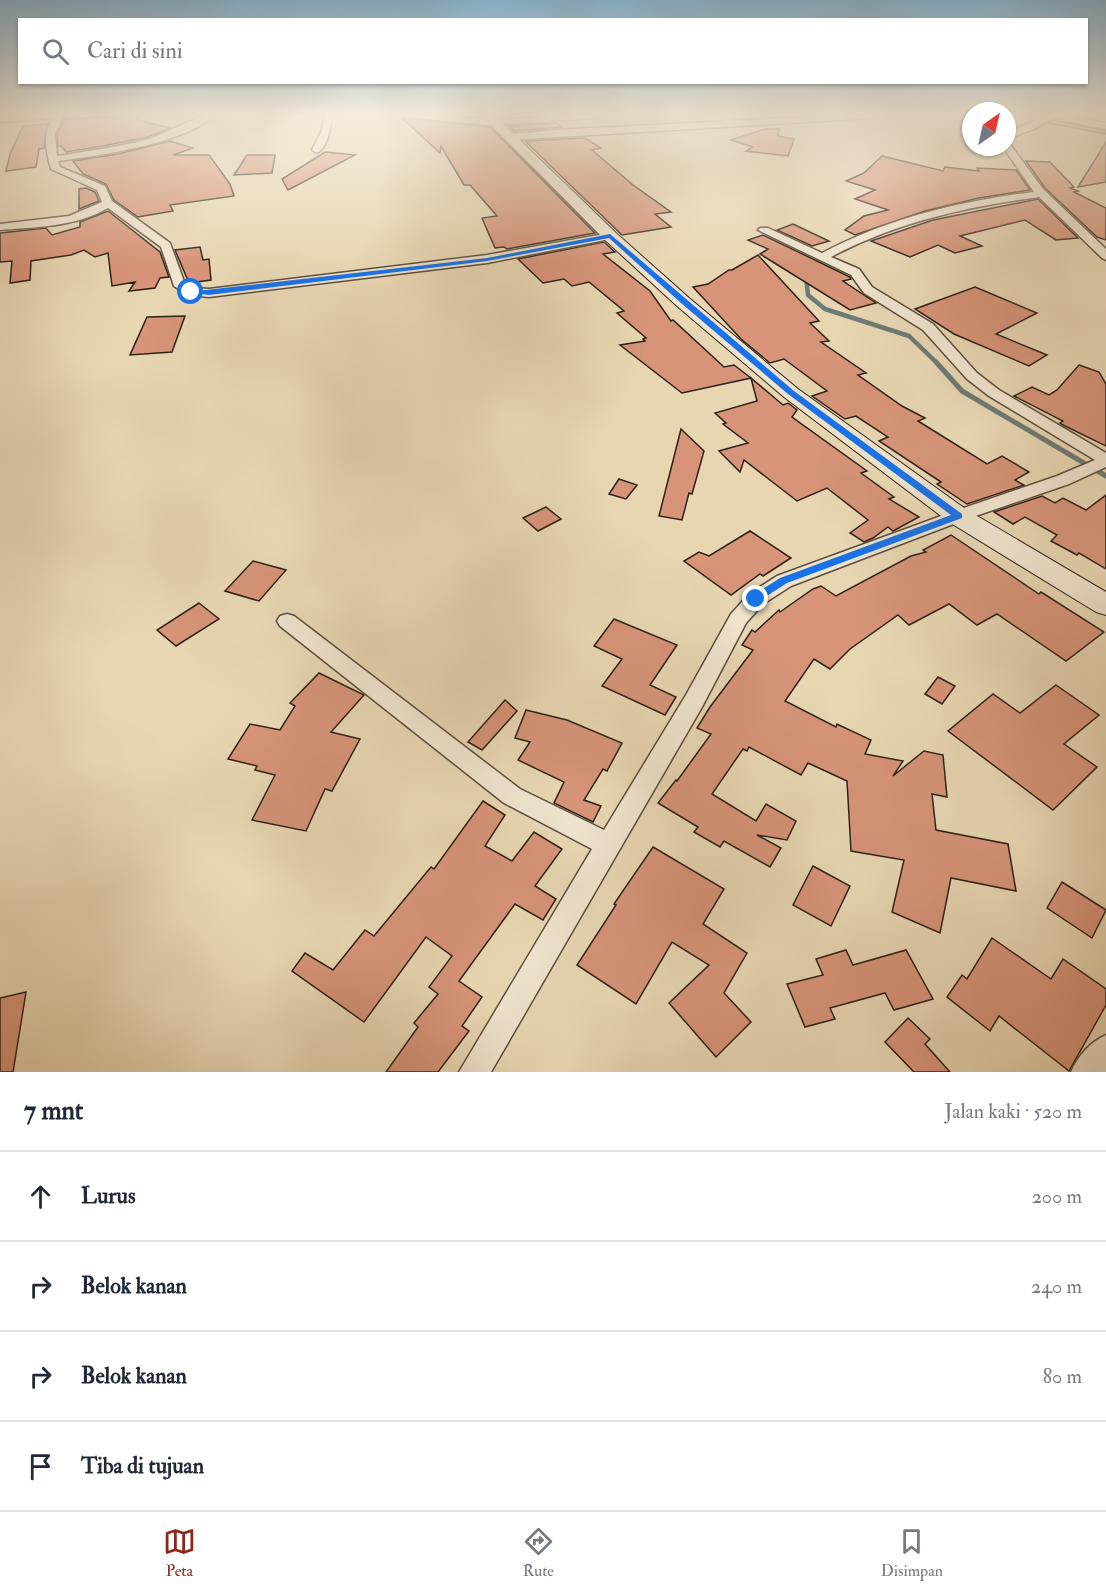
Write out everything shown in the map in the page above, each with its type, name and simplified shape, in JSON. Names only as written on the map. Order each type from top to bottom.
[{"type":"street","points":[[55,165],[56,169],[101,188],[108,203],[166,245],[180,286],[191,292],[200,293],[487,260],[610,236]]},
{"type":"street","points":[[539,165],[610,236],[683,302],[791,393],[958,516],[1106,605]]},
{"type":"street","points":[[1017,165],[1040,194],[1106,256]]},
{"type":"street","points":[[822,257],[894,224],[989,200],[1040,194]]},
{"type":"street","points":[[0,226],[83,216],[96,212],[108,203]]},
{"type":"street","points":[[764,230],[855,272],[868,290],[928,327],[972,376],[994,393],[1103,463]]},
{"type":"street","points":[[474,1072],[694,701],[738,619],[756,599],[784,581],[958,516],[1063,480],[1103,463]]},
{"type":"street","points":[[286,621],[512,796],[608,845]]},
{"type":"street","points":[[1086,1072],[1106,1050]]},
{"type":"building","points":[[7,165],[36,165],[36,167],[6,171]]},
{"type":"building","points":[[76,165],[216,165],[230,184],[234,196],[170,205],[173,211],[138,217],[114,200],[106,184],[83,174]]},
{"type":"building","points":[[240,165],[273,165],[272,173],[234,175]]},
{"type":"building","points":[[304,165],[336,165],[288,190],[282,179]]},
{"type":"building","points":[[452,165],[528,165],[595,233],[507,249],[495,248],[482,218],[497,216],[470,185],[464,185]]},
{"type":"building","points":[[550,165],[610,165],[671,212],[655,214],[671,227],[622,235]]},
{"type":"building","points":[[872,165],[919,165],[943,171],[945,167],[979,171],[977,168],[1016,170],[1030,190],[979,198],[925,211],[855,235],[845,230],[864,216],[888,210],[855,199],[875,190],[846,181],[864,173]]},
{"type":"building","points":[[1029,165],[1053,165],[1074,187],[1070,188],[1078,191],[1074,192],[1106,208],[1106,240],[1097,237],[1045,188]]},
{"type":"building","points":[[1092,165],[1106,165],[1106,182],[1078,187]]},
{"type":"building","points":[[86,188],[95,192],[99,201],[79,209],[79,189]]},
{"type":"building","points":[[1038,199],[1078,238],[1056,240],[1025,220],[960,236],[982,246],[955,253],[938,245],[910,257],[871,241],[933,220]]},
{"type":"building","points":[[108,211],[160,252],[169,277],[160,278],[155,288],[129,291],[135,282],[112,286],[108,253],[95,257],[84,250],[71,255],[31,261],[30,280],[10,283],[12,261],[0,262],[0,233],[46,228],[52,235],[80,227],[80,222]]},
{"type":"building","points":[[793,224],[829,241],[812,246],[777,230]]},
{"type":"building","points":[[763,235],[850,277],[851,279],[843,281],[876,303],[850,310],[760,254],[768,249],[748,240]]},
{"type":"building","points":[[604,242],[615,252],[603,254],[650,291],[671,321],[673,320],[724,367],[734,365],[751,378],[682,393],[620,345],[645,341],[643,339],[646,338],[617,313],[624,311],[589,282],[572,286],[564,279],[543,283],[518,259]]},
{"type":"building","points":[[200,247],[203,260],[209,259],[211,280],[189,283],[175,250]]},
{"type":"building","points":[[758,255],[819,321],[810,323],[829,341],[821,342],[866,373],[858,375],[902,406],[925,418],[918,421],[987,464],[1002,456],[1029,472],[1015,480],[1024,485],[967,504],[937,484],[941,482],[879,441],[888,437],[856,416],[845,419],[812,396],[827,391],[784,359],[770,363],[741,339],[693,287],[708,284]]},
{"type":"building","points":[[975,287],[1037,313],[996,334],[1047,355],[1029,366],[954,334],[915,309]]},
{"type":"building","points":[[185,316],[172,352],[130,355],[147,317]]},
{"type":"building","points":[[1079,365],[1099,372],[1106,384],[1106,446],[1063,425],[1060,423],[1063,421],[1014,396],[1032,387],[1049,395],[1057,390]]},
{"type":"building","points":[[751,378],[783,405],[788,403],[797,410],[792,417],[867,471],[861,473],[894,497],[889,499],[919,517],[893,531],[888,527],[864,542],[850,533],[868,520],[827,488],[797,501],[744,460],[740,472],[719,451],[748,443],[723,424],[726,423],[715,413],[757,401]]},
{"type":"building","points":[[681,429],[704,451],[682,520],[659,516]]},
{"type":"building","points":[[619,479],[637,485],[626,499],[609,494]]},
{"type":"building","points":[[1106,495],[1106,569],[1079,553],[1077,555],[1051,541],[1057,535],[1025,517],[1013,524],[994,512],[1042,496],[1055,503],[1063,498],[1086,510]]},
{"type":"building","points":[[546,507],[561,519],[538,531],[523,518]]},
{"type":"building","points":[[750,531],[791,558],[763,576],[760,574],[731,595],[684,561],[699,552],[709,556]]},
{"type":"building","points":[[951,535],[1039,594],[1041,592],[1104,632],[1066,661],[997,614],[977,625],[949,604],[909,625],[898,615],[850,649],[830,669],[814,659],[785,701],[836,727],[837,724],[871,740],[865,754],[903,761],[893,776],[924,751],[943,755],[947,797],[932,794],[936,830],[1008,844],[1016,891],[951,878],[940,933],[892,912],[904,860],[851,851],[847,781],[808,763],[801,775],[749,747],[747,751],[743,749],[712,794],[756,821],[766,804],[796,821],[787,840],[757,835],[781,848],[770,867],[724,841],[720,847],[694,832],[698,827],[658,803],[711,734],[697,728],[753,650],[742,645],[752,630],[755,632],[779,610],[780,612],[813,589],[821,586],[836,596],[911,556],[926,552],[923,550]]},
{"type":"building","points":[[253,561],[286,570],[259,601],[225,591]]},
{"type":"building","points":[[199,603],[219,619],[176,646],[157,630]]},
{"type":"building","points":[[614,619],[677,645],[650,685],[676,697],[665,715],[602,686],[622,659],[594,646]]},
{"type":"building","points":[[319,673],[364,695],[331,732],[360,739],[332,791],[325,789],[306,831],[252,820],[275,775],[255,770],[257,766],[228,759],[250,724],[280,730],[295,706],[290,703]]},
{"type":"building","points":[[938,677],[955,686],[942,704],[925,694]]},
{"type":"building","points":[[1056,685],[1099,715],[1064,744],[1097,767],[1053,810],[948,731],[993,694],[1020,713]]},
{"type":"building","points":[[505,700],[517,711],[482,750],[468,742]]},
{"type":"building","points":[[526,710],[567,720],[622,743],[607,771],[603,769],[584,800],[601,806],[593,822],[554,803],[564,782],[518,760],[530,742],[515,738]]},
{"type":"building","points":[[483,801],[505,815],[485,846],[512,861],[534,832],[562,849],[535,886],[556,899],[543,920],[515,904],[459,981],[482,997],[462,1026],[469,1031],[438,1072],[386,1072],[418,1027],[414,1023],[438,994],[429,987],[452,956],[426,937],[364,1022],[292,971],[305,953],[333,970],[365,930],[374,936],[431,867],[434,869]]},
{"type":"building","points":[[653,847],[724,889],[703,924],[747,953],[724,993],[751,1022],[716,1057],[669,1003],[709,965],[672,942],[636,1004],[577,965],[616,905],[614,904]]},
{"type":"building","points":[[813,866],[850,886],[831,926],[793,905]]},
{"type":"building","points":[[1062,882],[1106,910],[1092,938],[1047,908]]},
{"type":"building","points":[[992,938],[1051,979],[1063,959],[1106,989],[1106,1005],[1069,1071],[999,1016],[990,1031],[947,997],[962,975],[967,979]]},
{"type":"building","points":[[846,950],[853,965],[906,950],[933,999],[894,1010],[885,993],[830,1008],[835,1019],[805,1027],[787,984],[823,975],[816,959]]},
{"type":"building","points":[[26,992],[13,1072],[0,1072],[0,998]]},
{"type":"building","points":[[908,1018],[930,1039],[925,1044],[950,1072],[914,1072],[885,1042]]},
{"type":"waterway","points":[[806,277],[808,295],[825,309],[909,336],[936,362]]},
{"type":"waterway","points":[[936,362],[962,391],[1106,476]]},
{"type":"route","points":[[191,292],[209,293],[487,260],[610,236],[683,302],[791,393],[958,516],[784,581],[756,599]]}]
